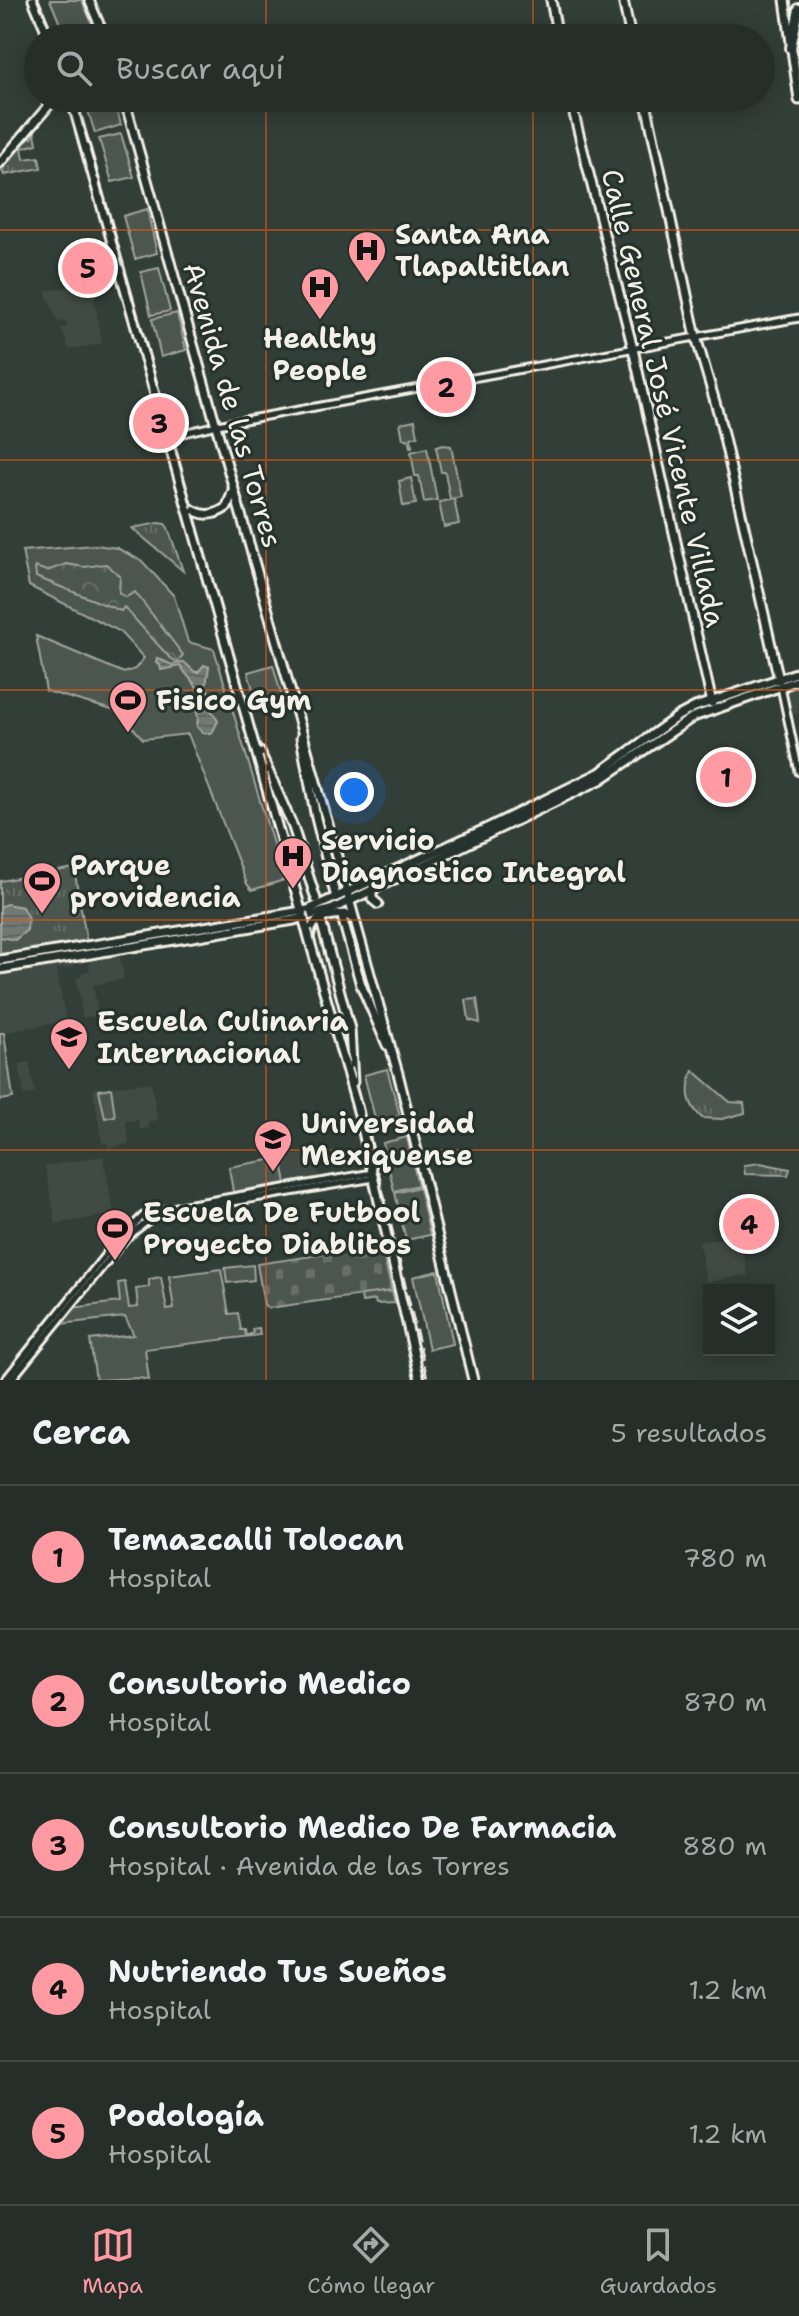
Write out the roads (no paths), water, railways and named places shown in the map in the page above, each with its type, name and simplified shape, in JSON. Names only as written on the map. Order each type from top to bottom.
[{"type":"highway","points":[[791,48],[798,0]]},
{"type":"main road","points":[[33,0],[43,24]]},
{"type":"main road","points":[[89,0],[99,24]]},
{"type":"main road","points":[[551,0],[555,24]]},
{"type":"main road","points":[[623,0],[628,24]]},
{"type":"main road","points":[[785,0],[799,100]]},
{"type":"main road","points":[[0,163],[43,112]]},
{"type":"main road","points":[[75,112],[293,878],[299,916],[308,931],[358,1111],[420,1380]]},
{"type":"main road","name":"Avenida de las Torres","points":[[128,112],[301,724]]},
{"type":"main road","name":"Calle General José Vicente Villada","points":[[574,112],[633,349],[712,705]]},
{"type":"main road","points":[[648,112],[696,337],[718,412],[779,682]]},
{"type":"main road","points":[[185,505],[199,515],[221,512],[231,502],[233,481]]},
{"type":"main road","points":[[0,969],[299,916],[367,890],[591,785],[712,705],[799,672]]},
{"type":"main road","points":[[779,682],[799,680]]},
{"type":"main road","points":[[301,724],[427,1181],[473,1380]]},
{"type":"main road","points":[[301,724],[316,818],[335,894]]},
{"type":"main road","points":[[252,735],[293,827],[316,899]]},
{"type":"main road","points":[[343,875],[353,885],[367,890],[378,904]]},
{"type":"main road","points":[[362,907],[367,890]]},
{"type":"main road","points":[[308,931],[319,919],[345,914],[355,921]]},
{"type":"main road","points":[[0,960],[299,916]]},
{"type":"main road","points":[[342,917],[368,1002],[394,1058]]},
{"type":"main road","points":[[321,921],[350,1029],[351,1073],[358,1111]]},
{"type":"street","points":[[166,438],[217,425],[799,318]]},
{"type":"street","points":[[779,682],[799,772]]},
{"type":"street","points":[[8,1380],[122,1235],[143,1216],[169,1208],[374,1176]]},
{"type":"railway","points":[[37,0],[48,24]]},
{"type":"railway","points":[[79,112],[368,1127],[428,1380]]},
{"type":"place","name":"Podología","points":[[88,268]]},
{"type":"place","name":"Santa Ana Tlapaltitlan","points":[[367,284]]},
{"type":"place","name":"Healthy People","points":[[320,321]]},
{"type":"place","name":"Consultorio Medico","points":[[446,387]]},
{"type":"place","name":"Consultorio Medico De Farmacia","points":[[159,423]]},
{"type":"place","name":"Fisico Gym","points":[[128,734]]},
{"type":"place","name":"Temazcalli Tolocan","points":[[726,777]]},
{"type":"place","name":"Servicio Diagnostico Integral","points":[[293,890]]},
{"type":"place","name":"Parque providencia","points":[[42,915]]},
{"type":"place","name":"Escuela Culinaria Internacional","points":[[69,1071]]},
{"type":"place","name":"Universidad Mexiquense","points":[[273,1173]]},
{"type":"place","name":"Nutriendo Tus Sueños","points":[[749,1224]]},
{"type":"place","name":"Escuela De Futbool Proyecto Diablitos","points":[[115,1262]]}]
